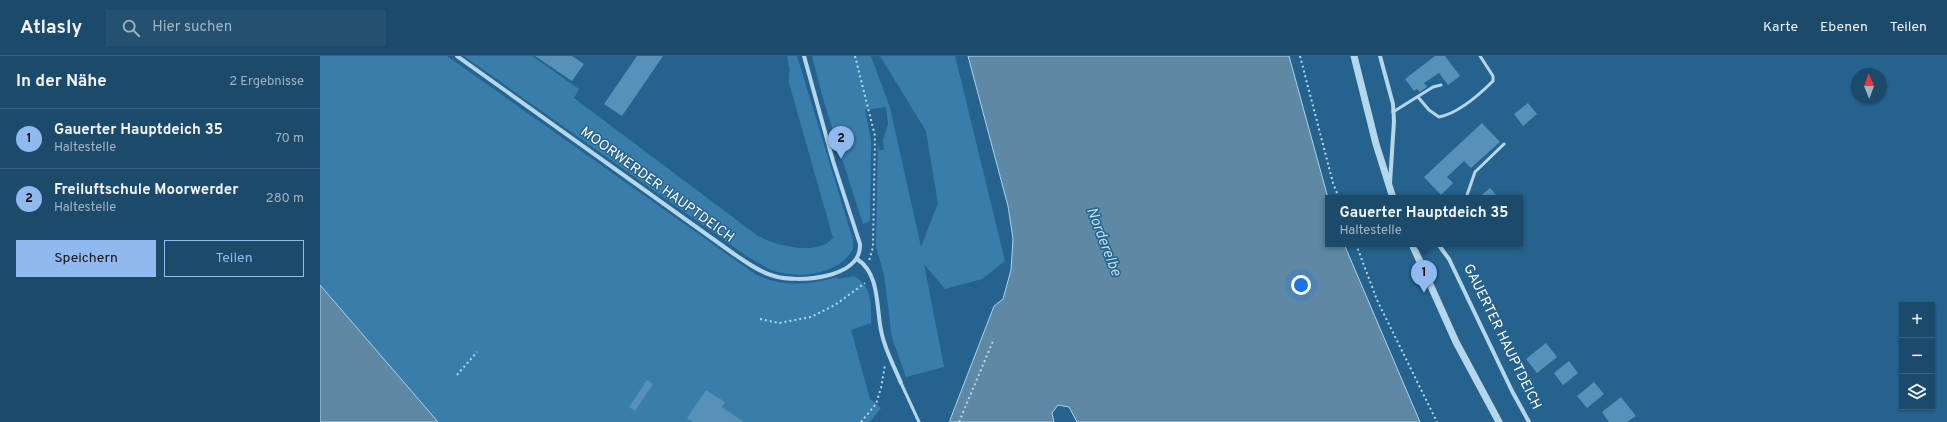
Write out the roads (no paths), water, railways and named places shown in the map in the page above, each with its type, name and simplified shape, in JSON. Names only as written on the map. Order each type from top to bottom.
[{"type":"street","name":"MOORWERDER HAUPTDEICH","points":[[457,56],[734,254],[767,274],[794,280],[816,278],[842,270],[857,258]]},
{"type":"street","points":[[804,56],[833,161],[860,244],[860,251],[857,258],[866,265],[872,278],[879,307],[881,330],[887,350],[901,383]]},
{"type":"street","points":[[1354,56],[1392,195]]},
{"type":"street","points":[[1380,56],[1394,112],[1393,167],[1390,190]]},
{"type":"street","points":[[1413,247],[1456,342],[1499,422]]},
{"type":"street","name":"GAUERTER HAUPTDEICH","points":[[1441,247],[1449,259],[1512,391],[1529,422]]},
{"type":"lane","points":[[1418,97],[1429,110],[1439,118],[1449,115],[1459,109],[1492,81],[1493,76],[1480,56]]},
{"type":"lane","points":[[1394,112],[1433,88],[1441,85]]},
{"type":"lane","points":[[1467,195],[1475,172],[1504,144]]},
{"type":"lane","points":[[901,383],[919,422]]},
{"type":"water","name":"Norderelbe","points":[[968,56],[1289,56],[1327,195],[1325,195],[1325,247],[1345,247],[1420,422],[1077,422],[1069,407],[1058,405],[1052,413],[1054,422],[950,422],[994,306],[1003,299],[1011,270],[1013,239],[1008,206]]},
{"type":"water","points":[[320,285],[426,408],[438,422],[320,422]]},
{"type":"place","name":"Freiluftschule Moorwerder","points":[[841,159]]},
{"type":"place","name":"Gauerter Hauptdeich 35","points":[[1424,293]]}]
